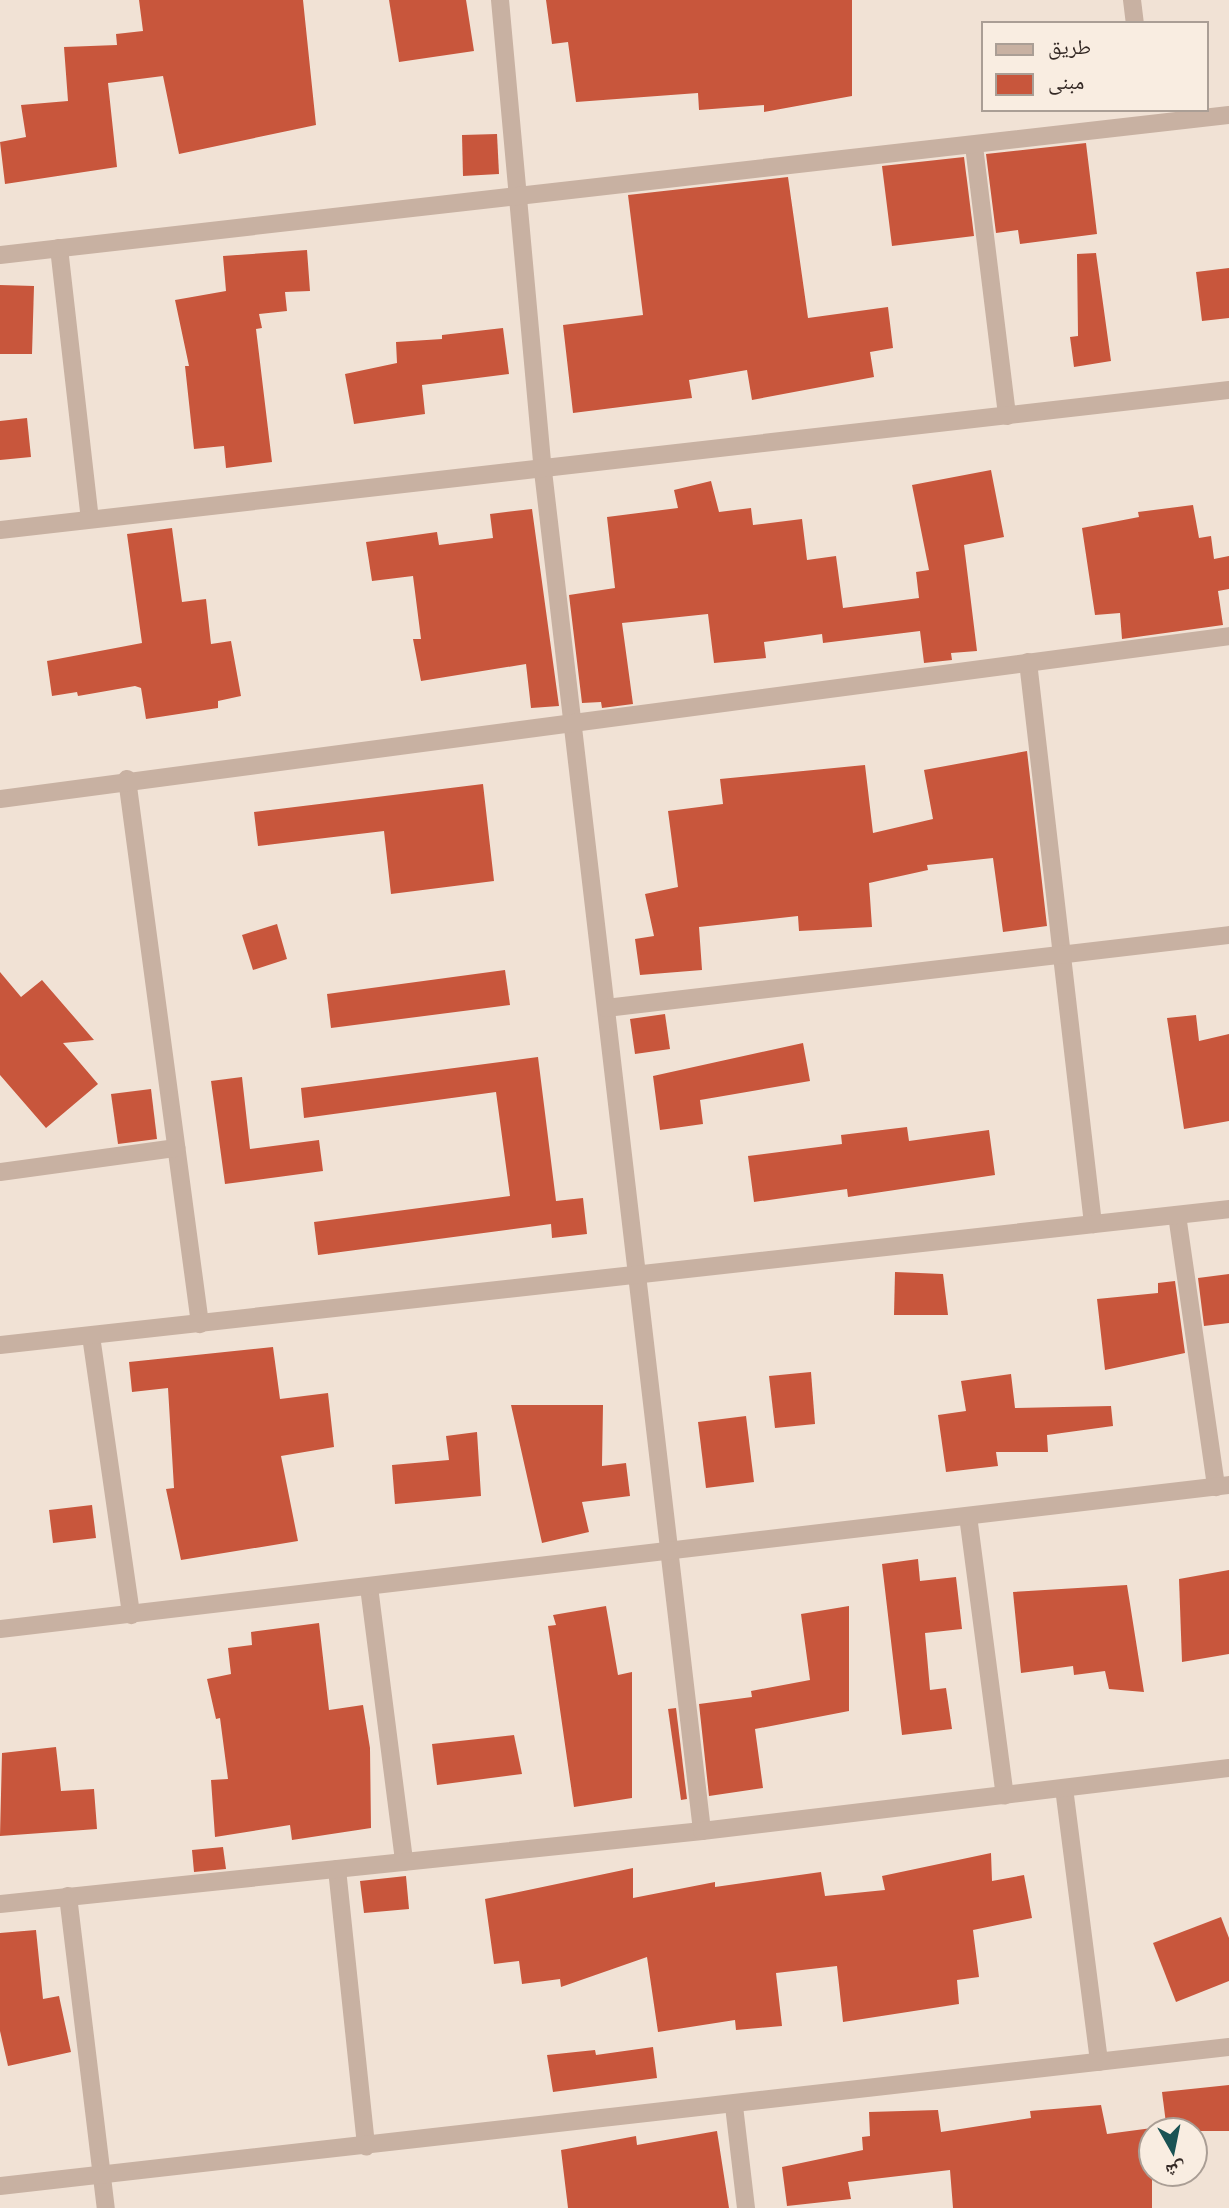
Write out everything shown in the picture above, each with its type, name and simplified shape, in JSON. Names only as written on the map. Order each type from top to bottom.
[{"type":"street","points":[[500,0],[543,471],[702,1831]]},
{"type":"street","points":[[1132,0],[1135,21]]},
{"type":"street","points":[[0,255],[519,193],[974,146],[1147,118],[1229,115]]},
{"type":"street","points":[[974,146],[1007,416]]},
{"type":"street","points":[[59,248],[90,518]]},
{"type":"street","points":[[0,530],[90,518],[543,471],[1229,390]]},
{"type":"street","points":[[0,799],[127,779],[1229,636]]},
{"type":"street","points":[[1028,662],[1093,1224]]},
{"type":"street","points":[[127,779],[200,1324]]},
{"type":"street","points":[[606,1008],[1229,935]]},
{"type":"street","points":[[0,1172],[176,1148]]},
{"type":"street","points":[[0,1345],[637,1277],[1229,1209]]},
{"type":"street","points":[[0,1629],[1222,1486],[1177,1214]]},
{"type":"street","points":[[91,1336],[131,1615]]},
{"type":"street","points":[[968,1516],[1005,1796]]},
{"type":"street","points":[[369,1587],[404,1862]]},
{"type":"street","points":[[0,1904],[702,1831],[1229,1768]]},
{"type":"street","points":[[1064,1788],[1099,2062]]},
{"type":"street","points":[[337,1869],[366,2146]]},
{"type":"street","points":[[68,1896],[106,2208]]},
{"type":"street","points":[[0,2186],[734,2106],[1229,2047]]},
{"type":"street","points":[[734,2106],[746,2208]]},
{"type":"building","points":[[139,0],[303,0],[316,125],[179,154],[163,76],[108,83],[117,167],[5,184],[0,142],[26,137],[21,105],[68,101],[64,47],[117,45],[116,34],[143,31]]},
{"type":"building","points":[[389,0],[466,0],[474,51],[399,62]]},
{"type":"building","points":[[546,0],[852,0],[852,96],[764,112],[764,105],[699,110],[698,93],[576,102],[568,42],[552,44]]},
{"type":"building","points":[[497,134],[499,174],[463,176],[462,135]]},
{"type":"building","points":[[1086,143],[1097,234],[1020,244],[1018,230],[996,233],[986,154]]},
{"type":"building","points":[[964,157],[974,236],[892,246],[882,166]]},
{"type":"building","points":[[788,177],[808,318],[888,307],[893,348],[870,352],[874,377],[752,400],[747,370],[689,380],[692,398],[573,413],[563,325],[643,315],[628,195]]},
{"type":"building","points":[[307,250],[310,291],[285,292],[287,311],[259,314],[262,328],[256,329],[272,462],[226,468],[224,446],[194,449],[185,366],[189,366],[175,300],[226,291],[223,256]]},
{"type":"building","points":[[1096,253],[1111,361],[1074,367],[1070,337],[1078,336],[1077,254]]},
{"type":"building","points":[[1229,268],[1229,318],[1202,321],[1196,272]]},
{"type":"building","points":[[0,285],[34,286],[32,354],[0,354]]},
{"type":"building","points":[[503,328],[509,374],[422,385],[425,414],[354,424],[345,374],[397,363],[396,342],[442,339],[442,335]]},
{"type":"building","points":[[27,418],[31,457],[0,460],[0,421]]},
{"type":"building","points":[[991,470],[1004,537],[964,545],[977,651],[951,653],[952,660],[924,663],[920,631],[823,643],[822,634],[764,642],[766,658],[714,663],[708,614],[622,623],[633,704],[602,708],[601,702],[582,703],[569,595],[615,588],[607,517],[678,508],[674,490],[711,481],[719,512],[751,508],[753,525],[802,519],[807,560],[836,556],[843,608],[919,598],[916,572],[929,570],[912,485]]},
{"type":"building","points":[[1193,505],[1199,538],[1211,536],[1214,559],[1229,556],[1229,589],[1218,591],[1223,625],[1122,639],[1120,613],[1095,615],[1082,528],[1139,517],[1138,512]]},
{"type":"building","points":[[532,509],[559,706],[531,708],[526,664],[421,681],[413,639],[421,639],[413,576],[372,581],[366,542],[437,532],[439,545],[493,538],[490,514]]},
{"type":"building","points":[[172,528],[182,602],[206,599],[211,644],[231,641],[241,696],[218,701],[218,708],[146,719],[141,688],[135,686],[78,696],[77,692],[52,696],[47,661],[142,643],[127,534]]},
{"type":"building","points":[[1027,751],[1047,926],[1003,932],[993,858],[927,865],[928,870],[869,883],[872,927],[799,931],[798,916],[699,927],[702,970],[640,975],[635,939],[654,936],[645,894],[678,887],[668,811],[723,804],[720,779],[865,765],[873,833],[933,819],[924,770]]},
{"type":"building","points":[[483,784],[494,881],[391,894],[384,831],[258,846],[254,812]]},
{"type":"building","points":[[277,924],[287,959],[253,970],[242,935]]},
{"type":"building","points":[[505,970],[510,1005],[331,1028],[327,994]]},
{"type":"building","points":[[0,972],[21,997],[42,980],[94,1040],[63,1043],[98,1084],[46,1128],[0,1075]]},
{"type":"building","points":[[665,1014],[670,1049],[635,1054],[630,1019]]},
{"type":"building","points":[[1196,1015],[1199,1041],[1229,1034],[1229,1121],[1184,1129],[1167,1018]]},
{"type":"building","points":[[803,1043],[810,1081],[700,1100],[703,1124],[660,1130],[653,1076]]},
{"type":"building","points":[[538,1057],[556,1201],[583,1198],[587,1234],[552,1238],[551,1224],[318,1255],[314,1222],[510,1196],[496,1092],[304,1118],[301,1088]]},
{"type":"building","points":[[242,1077],[250,1149],[319,1140],[323,1171],[225,1184],[211,1081]]},
{"type":"building","points":[[151,1089],[157,1139],[118,1144],[111,1094]]},
{"type":"building","points":[[907,1127],[909,1141],[989,1130],[995,1175],[848,1197],[847,1189],[754,1202],[748,1156],[842,1144],[841,1135]]},
{"type":"building","points":[[895,1272],[943,1274],[948,1315],[894,1315]]},
{"type":"building","points":[[1229,1274],[1229,1323],[1204,1326],[1198,1278]]},
{"type":"building","points":[[1175,1281],[1185,1353],[1105,1370],[1097,1299],[1158,1293],[1158,1283]]},
{"type":"building","points":[[273,1347],[280,1399],[328,1393],[334,1447],[281,1456],[298,1541],[181,1560],[166,1489],[174,1488],[168,1388],[132,1392],[129,1362]]},
{"type":"building","points":[[811,1372],[815,1424],[775,1428],[769,1376]]},
{"type":"building","points":[[1011,1374],[1015,1408],[1111,1406],[1113,1426],[1047,1435],[1048,1452],[996,1452],[998,1466],[946,1472],[938,1415],[966,1411],[961,1381]]},
{"type":"building","points":[[511,1405],[603,1405],[602,1466],[626,1463],[630,1496],[582,1502],[589,1532],[542,1543]]},
{"type":"building","points":[[746,1416],[754,1482],[706,1488],[698,1422]]},
{"type":"building","points":[[477,1432],[481,1496],[395,1504],[392,1465],[449,1460],[446,1436]]},
{"type":"building","points":[[92,1505],[96,1538],[53,1543],[49,1510]]},
{"type":"building","points":[[918,1559],[920,1581],[956,1577],[962,1629],[925,1633],[930,1690],[946,1688],[952,1729],[902,1735],[882,1564]]},
{"type":"building","points":[[1229,1570],[1229,1654],[1182,1662],[1179,1579]]},
{"type":"building","points":[[1127,1585],[1144,1692],[1109,1689],[1105,1671],[1074,1675],[1073,1666],[1021,1673],[1013,1592]]},
{"type":"building","points":[[606,1606],[618,1675],[632,1672],[632,1798],[574,1807],[548,1626],[556,1625],[553,1615]]},
{"type":"building","points":[[849,1606],[849,1711],[755,1729],[763,1788],[709,1796],[699,1704],[752,1697],[751,1691],[810,1680],[801,1614]]},
{"type":"building","points":[[319,1623],[329,1710],[363,1705],[370,1748],[371,1828],[292,1840],[290,1825],[215,1837],[211,1780],[228,1779],[220,1718],[216,1719],[207,1679],[231,1674],[228,1648],[252,1645],[251,1632]]},
{"type":"building","points":[[676,1708],[687,1799],[681,1800],[668,1709]]},
{"type":"building","points":[[514,1735],[522,1774],[437,1785],[432,1744]]},
{"type":"building","points":[[56,1747],[61,1791],[94,1789],[97,1829],[0,1836],[2,1753]]},
{"type":"building","points":[[223,1847],[226,1869],[194,1872],[192,1850]]},
{"type":"building","points":[[991,1853],[992,1881],[1024,1875],[1032,1918],[973,1930],[979,1977],[957,1980],[959,2004],[843,2022],[837,1966],[776,1973],[782,2026],[736,2030],[735,2020],[658,2032],[647,1957],[561,1987],[560,1979],[522,1984],[519,1961],[494,1964],[485,1899],[633,1868],[633,1898],[715,1882],[715,1887],[821,1872],[825,1896],[885,1890],[882,1876]]},
{"type":"building","points":[[406,1876],[409,1909],[364,1913],[360,1881]]},
{"type":"building","points":[[1221,1917],[1229,1938],[1229,1981],[1176,2002],[1153,1943]]},
{"type":"building","points":[[36,1930],[43,1999],[59,1996],[71,2052],[8,2066],[0,2031],[0,1933]]},
{"type":"building","points":[[653,2047],[657,2078],[553,2092],[547,2055],[595,2050],[596,2055]]},
{"type":"building","points":[[1229,2085],[1229,2131],[1208,2131],[1208,2117],[1165,2117],[1162,2092]]},
{"type":"building","points":[[1101,2105],[1107,2134],[1138,2130],[1138,2187],[1152,2187],[1152,2208],[953,2208],[950,2170],[848,2182],[851,2199],[787,2206],[782,2167],[863,2150],[862,2137],[870,2136],[869,2112],[938,2110],[941,2132],[1031,2118],[1030,2111]]},
{"type":"building","points":[[717,2131],[729,2208],[568,2208],[561,2150],[636,2136],[637,2145]]}]
